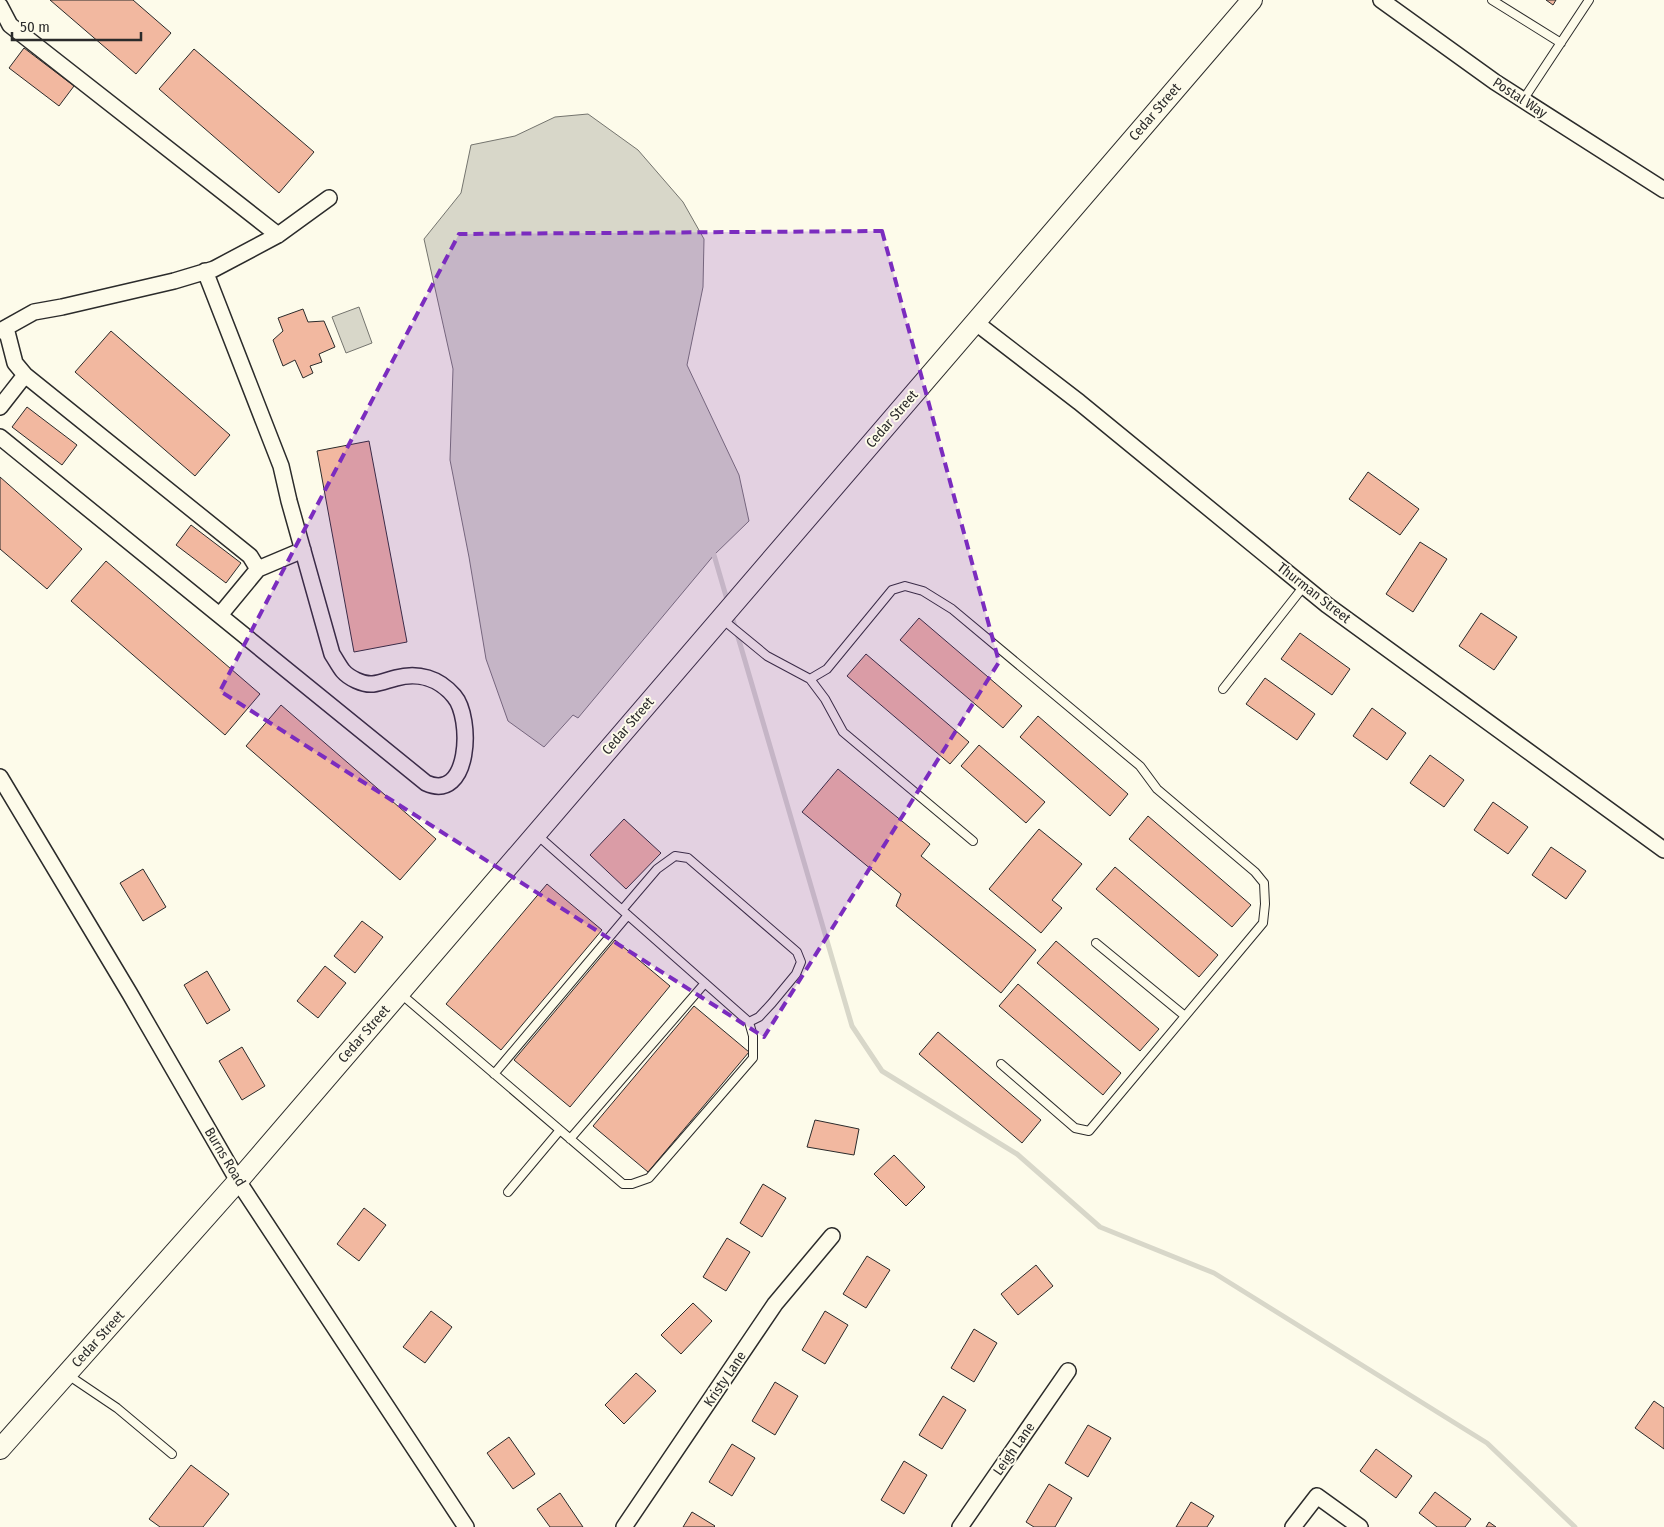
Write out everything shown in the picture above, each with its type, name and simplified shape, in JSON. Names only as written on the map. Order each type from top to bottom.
[{"type":"street","name":"Cedar Street","points":[[0,1449],[238,1181],[1252,0]]},
{"type":"street","name":"Postal Way","points":[[1381,0],[1495,82],[1664,190]]},
{"type":"street","points":[[0,6],[10,24],[278,235]]},
{"type":"street","points":[[258,569],[250,556],[25,375],[14,363],[3,330],[34,312],[155,285],[214,269],[278,235],[329,198]]},
{"type":"street","points":[[0,436],[426,783],[436,787],[445,786],[453,781],[460,770],[466,742],[464,717],[456,697],[443,685],[426,677],[412,675],[372,684],[358,681],[343,672],[332,654],[281,466],[204,272]]},
{"type":"street","name":"Thurman Street","points":[[975,322],[1079,402],[1327,606],[1664,850]]},
{"type":"street","points":[[0,407],[25,375]]},
{"type":"street","points":[[220,616],[258,569],[303,550]]},
{"type":"street","name":"Burns Road","points":[[0,777],[130,994],[238,1181],[466,1527]]},
{"type":"street","name":"Kristy Lane","points":[[624,1527],[775,1304],[832,1236]]},
{"type":"street","name":"Leigh Lane","points":[[960,1527],[1068,1371]]},
{"type":"street","points":[[1293,1527],[1317,1496],[1360,1527]]},
{"type":"lane","points":[[1492,0],[1561,43]]},
{"type":"lane","points":[[1523,100],[1589,0]]},
{"type":"lane","points":[[810,679],[826,669],[892,590],[905,586],[923,591],[952,609],[1140,766],[1157,789],[1255,872],[1264,883],[1265,904],[1263,924],[1089,1131],[1075,1128],[1001,1064]]},
{"type":"lane","points":[[1223,689],[1304,586]]},
{"type":"lane","points":[[721,617],[767,656],[810,679],[825,699],[842,732],[973,842]]},
{"type":"lane","points":[[400,992],[622,1184],[632,1184],[649,1178],[753,1058],[753,1036],[749,1022],[535,834]]},
{"type":"lane","points":[[494,1074],[625,912],[657,869],[675,856],[688,858],[797,952],[801,962],[796,974],[759,1017],[749,1022]]},
{"type":"lane","points":[[1096,943],[1185,1016]]},
{"type":"lane","points":[[570,1139],[705,983]]},
{"type":"lane","points":[[508,1192],[560,1130]]},
{"type":"lane","points":[[66,1374],[117,1408],[172,1454]]},
{"type":"highlighted area","points":[[882,231],[999,662],[764,1037],[220,691],[459,234]]},
{"type":"shaded area","points":[[588,114],[638,150],[683,202],[704,239],[703,287],[687,365],[739,475],[749,521],[714,555],[578,718],[573,715],[544,747],[508,721],[486,659],[450,460],[453,369],[424,239],[461,193],[471,145],[515,136],[555,117]]},
{"type":"shaded area","points":[[359,307],[372,343],[346,353],[332,317]]},
{"type":"building","points":[[50,0],[133,0],[171,33],[136,74]]},
{"type":"building","points":[[1546,0],[1556,0],[1553,5]]},
{"type":"building","points":[[24,48],[74,86],[59,106],[9,68]]},
{"type":"building","points":[[194,49],[314,152],[279,193],[159,89]]},
{"type":"building","points":[[303,309],[308,322],[324,321],[335,347],[319,354],[322,362],[310,366],[313,373],[303,378],[295,360],[283,366],[273,340],[283,331],[278,318]]},
{"type":"building","points":[[111,331],[230,435],[195,476],[75,372]]},
{"type":"building","points":[[27,407],[77,445],[62,465],[12,427]]},
{"type":"building","points":[[369,441],[407,642],[354,652],[317,451]]},
{"type":"building","points":[[1368,472],[1419,509],[1400,535],[1349,499]]},
{"type":"building","points":[[0,477],[82,549],[47,589],[0,549]]},
{"type":"building","points":[[191,525],[241,563],[226,583],[176,545]]},
{"type":"building","points":[[1420,542],[1447,559],[1413,612],[1386,594]]},
{"type":"building","points":[[106,561],[260,694],[225,735],[71,601]]},
{"type":"building","points":[[1481,613],[1517,637],[1494,670],[1459,646]]},
{"type":"building","points":[[919,618],[1022,706],[1003,728],[900,640]]},
{"type":"building","points":[[1300,633],[1350,669],[1332,695],[1281,659]]},
{"type":"building","points":[[866,654],[969,742],[950,764],[847,676]]},
{"type":"building","points":[[1265,678],[1315,714],[1297,740],[1246,704]]},
{"type":"building","points":[[281,705],[436,839],[400,880],[246,746]]},
{"type":"building","points":[[1372,708],[1406,733],[1387,760],[1353,736]]},
{"type":"building","points":[[1038,716],[1128,794],[1110,816],[1020,737]]},
{"type":"building","points":[[979,745],[1045,802],[1026,823],[961,766]]},
{"type":"building","points":[[1430,755],[1464,780],[1444,807],[1410,783]]},
{"type":"building","points":[[838,769],[930,844],[921,856],[1036,950],[1001,993],[896,906],[901,894],[802,812]]},
{"type":"building","points":[[1493,802],[1528,827],[1508,854],[1474,830]]},
{"type":"building","points":[[1148,816],[1251,905],[1232,927],[1129,839]]},
{"type":"building","points":[[624,819],[661,853],[626,889],[590,855]]},
{"type":"building","points":[[1039,829],[1082,864],[1052,900],[1062,908],[1041,933],[989,889]]},
{"type":"building","points":[[1551,847],[1586,871],[1566,899],[1532,875]]},
{"type":"building","points":[[1115,867],[1218,955],[1199,977],[1096,889]]},
{"type":"building","points":[[143,869],[166,907],[143,921],[120,883]]},
{"type":"building","points":[[547,884],[602,930],[501,1050],[446,1004]]},
{"type":"building","points":[[362,921],[383,937],[355,973],[334,956]]},
{"type":"building","points":[[615,940],[670,986],[570,1107],[514,1060]]},
{"type":"building","points":[[1056,941],[1159,1029],[1140,1051],[1037,963]]},
{"type":"building","points":[[325,966],[346,983],[318,1018],[297,1001]]},
{"type":"building","points":[[207,971],[230,1010],[207,1024],[184,985]]},
{"type":"building","points":[[1018,984],[1121,1073],[1103,1095],[999,1006]]},
{"type":"building","points":[[694,1006],[749,1052],[648,1172],[593,1126]]},
{"type":"building","points":[[938,1032],[1041,1120],[1022,1143],[919,1054]]},
{"type":"building","points":[[242,1047],[265,1086],[242,1100],[219,1061]]},
{"type":"building","points":[[815,1120],[859,1129],[854,1155],[807,1147]]},
{"type":"building","points":[[894,1155],[925,1187],[906,1206],[874,1174]]},
{"type":"building","points":[[763,1184],[786,1198],[762,1237],[740,1223]]},
{"type":"building","points":[[364,1208],[386,1225],[359,1261],[337,1244]]},
{"type":"building","points":[[727,1238],[750,1252],[726,1291],[703,1277]]},
{"type":"building","points":[[867,1256],[890,1270],[866,1308],[843,1294]]},
{"type":"building","points":[[1036,1265],[1053,1286],[1018,1315],[1001,1294]]},
{"type":"building","points":[[693,1303],[712,1321],[681,1354],[661,1335]]},
{"type":"building","points":[[431,1311],[452,1327],[425,1363],[403,1347]]},
{"type":"building","points":[[825,1311],[848,1325],[825,1364],[802,1350]]},
{"type":"building","points":[[974,1329],[997,1343],[974,1382],[951,1368]]},
{"type":"building","points":[[636,1373],[656,1391],[624,1424],[605,1405]]},
{"type":"building","points":[[775,1382],[798,1396],[775,1435],[752,1421]]},
{"type":"building","points":[[943,1396],[966,1410],[942,1449],[919,1435]]},
{"type":"building","points":[[1654,1401],[1664,1408],[1664,1449],[1635,1428]]},
{"type":"building","points":[[1088,1425],[1111,1438],[1088,1477],[1065,1463]]},
{"type":"building","points":[[509,1437],[535,1474],[513,1489],[487,1453]]},
{"type":"building","points":[[732,1444],[755,1458],[732,1496],[709,1482]]},
{"type":"building","points":[[1376,1449],[1412,1476],[1396,1498],[1360,1471]]},
{"type":"building","points":[[904,1461],[927,1475],[904,1514],[881,1500]]},
{"type":"building","points":[[191,1465],[229,1494],[203,1527],[160,1527],[149,1519]]},
{"type":"building","points":[[1049,1484],[1072,1498],[1055,1527],[1034,1527],[1026,1522]]},
{"type":"building","points":[[1435,1492],[1471,1519],[1465,1527],[1437,1527],[1419,1513]]},
{"type":"building","points":[[560,1493],[583,1527],[550,1527],[537,1509]]},
{"type":"building","points":[[1191,1502],[1214,1516],[1207,1527],[1176,1527]]},
{"type":"building","points":[[692,1512],[715,1526],[683,1527]]},
{"type":"building","points":[[1489,1522],[1496,1527],[1486,1527]]},
{"type":"waterway","points":[[714,555],[728,603]]},
{"type":"waterway","points":[[731,613],[852,1026],[882,1071],[1017,1154],[1100,1227],[1214,1273],[1487,1443],[1575,1527]]}]
